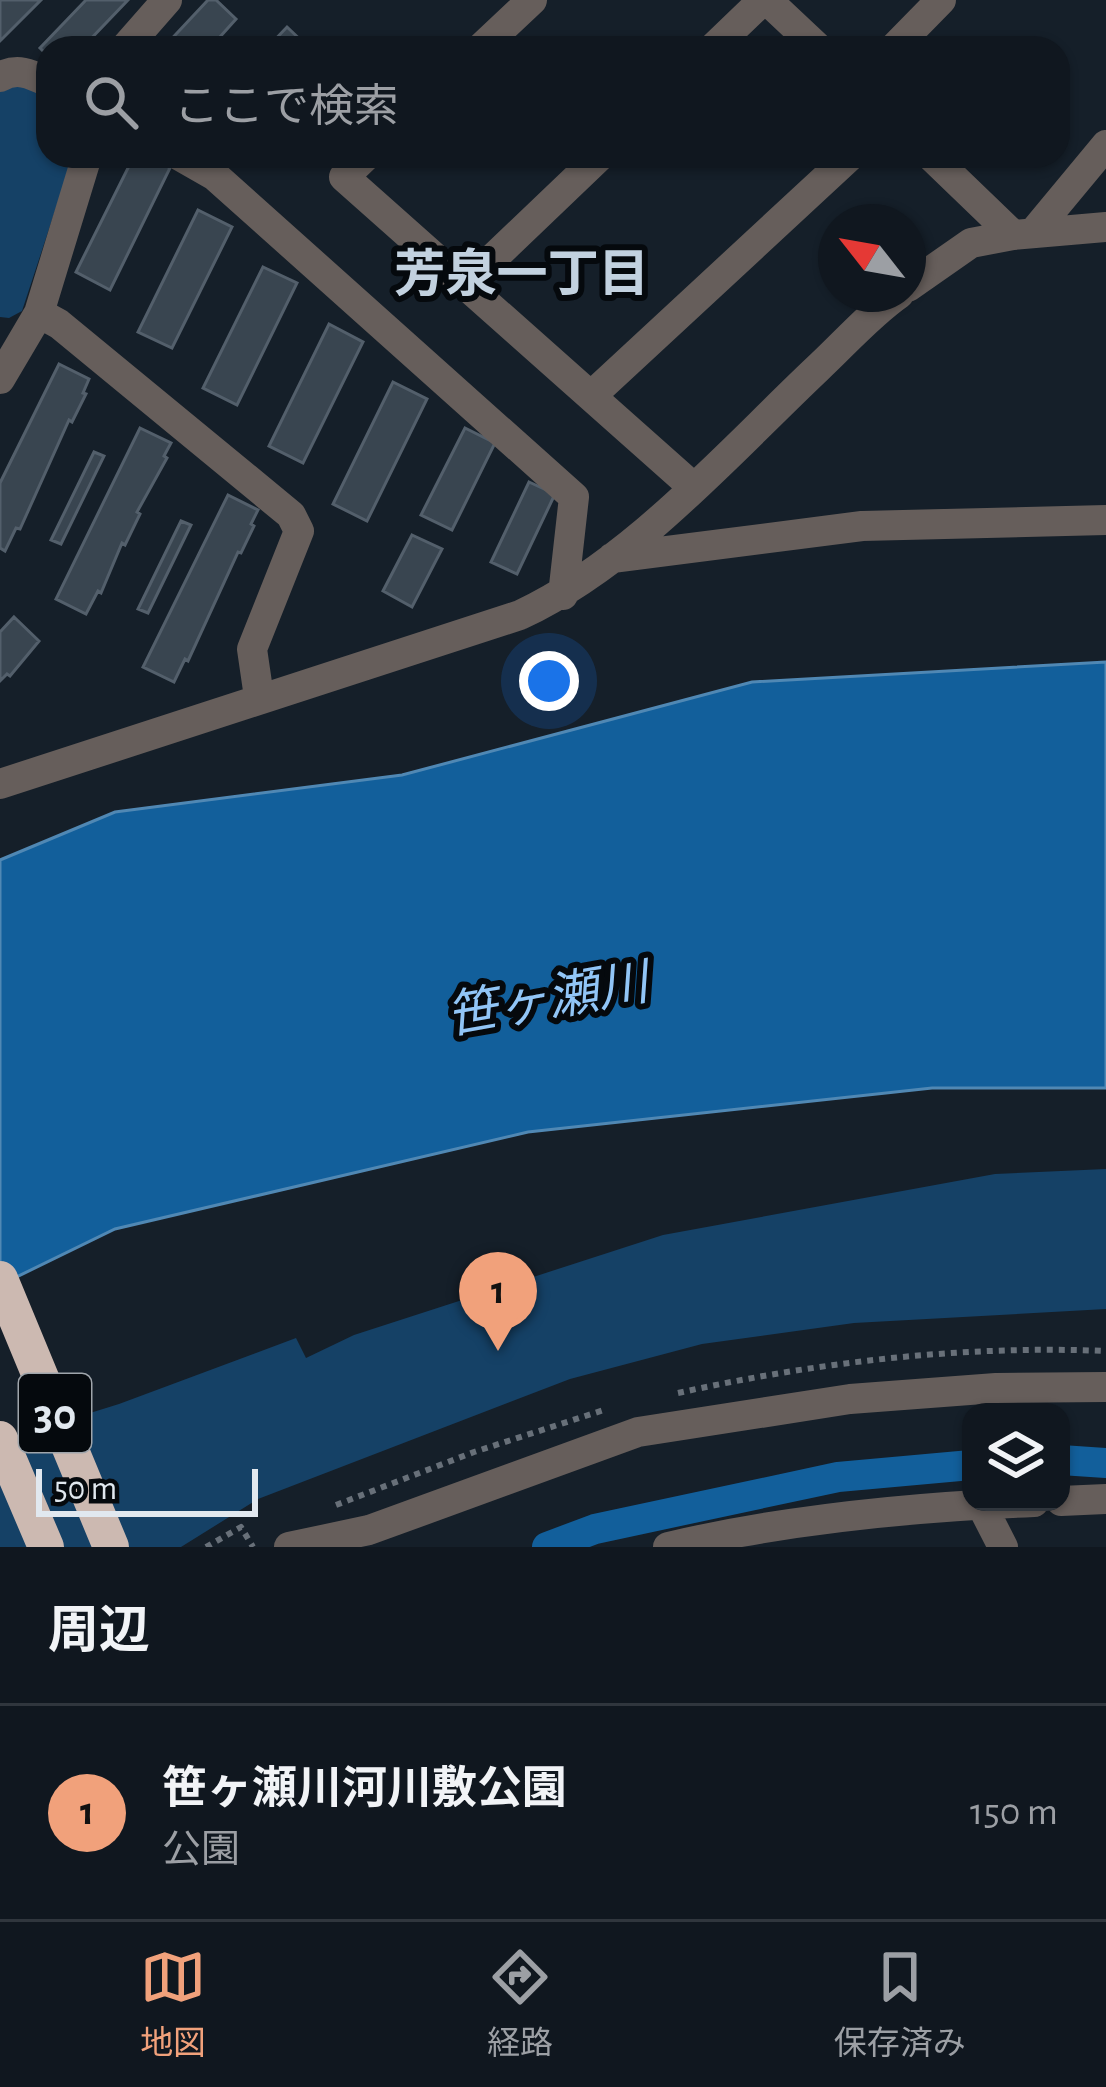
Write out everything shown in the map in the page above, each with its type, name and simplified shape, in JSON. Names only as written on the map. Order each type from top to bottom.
[{"type":"highway","name":"30","points":[[0,1279],[111,1547]]},
{"type":"highway","name":"30","points":[[0,1438],[46,1547]]},
{"type":"street","points":[[135,36],[167,0]]},
{"type":"street","points":[[494,36],[532,0]]},
{"type":"street","points":[[726,36],[765,0],[805,36]]},
{"type":"street","points":[[906,36],[941,0]]},
{"type":"street","points":[[0,77],[9,72],[36,76]]},
{"type":"street","points":[[1023,234],[1106,146]]},
{"type":"street","points":[[0,379],[82,168]]},
{"type":"street","points":[[201,168],[574,497],[563,595]]},
{"type":"street","points":[[352,168],[344,176],[693,487]]},
{"type":"street","points":[[465,285],[587,168]]},
{"type":"street","points":[[591,397],[837,168]]},
{"type":"street","points":[[945,168],[1023,234]]},
{"type":"street","points":[[926,274],[971,243],[1106,227]]},
{"type":"street","points":[[0,784],[520,615],[563,595],[693,487],[880,312]]},
{"type":"street","points":[[22,327],[59,324],[291,515],[299,531],[252,650],[259,697]]},
{"type":"street","points":[[612,558],[862,526],[1106,520]]},
{"type":"street","points":[[289,1547],[369,1530],[638,1432],[850,1399],[996,1388],[1106,1387]]},
{"type":"street","points":[[1070,1501],[1106,1499]]},
{"type":"street","points":[[670,1547],[826,1534],[962,1508]]},
{"type":"street","points":[[985,1511],[1003,1547]]},
{"type":"path","points":[[206,1547],[242,1527],[253,1547]]},
{"type":"shaded area","points":[[7,81],[36,89],[36,168],[69,168],[22,311],[9,318],[0,317],[0,88]]},
{"type":"shaded area","points":[[1106,1169],[1106,1309],[854,1323],[702,1344],[570,1379],[258,1499],[181,1547],[0,1547],[0,1441],[119,1404],[296,1338],[306,1358],[354,1335],[663,1235],[995,1174]]},
{"type":"water","name":"笹ヶ瀬川","points":[[1106,662],[1106,1088],[932,1088],[528,1132],[115,1229],[0,1285],[0,860],[115,812],[402,775],[752,682]]},
{"type":"building","points":[[0,0],[41,0],[0,41]]},
{"type":"building","points":[[86,0],[128,0],[94,36],[52,36]]},
{"type":"building","points":[[208,0],[216,0],[236,19],[221,36],[174,36]]},
{"type":"building","points":[[128,168],[170,168],[110,290],[76,272]]},
{"type":"building","points":[[198,210],[232,227],[172,348],[138,332]]},
{"type":"building","points":[[263,267],[297,283],[237,405],[203,388]]},
{"type":"building","points":[[329,324],[363,342],[303,463],[269,446]]},
{"type":"building","points":[[59,364],[89,379],[86,394],[5,551],[0,548],[0,483]]},
{"type":"building","points":[[393,382],[427,399],[367,521],[333,504]]},
{"type":"building","points":[[140,428],[171,443],[167,458],[101,593],[98,591],[86,614],[56,599]]},
{"type":"building","points":[[465,428],[495,443],[452,530],[421,515]]},
{"type":"building","points":[[94,452],[104,456],[61,544],[51,540]]},
{"type":"building","points":[[529,482],[555,494],[517,574],[491,562]]},
{"type":"building","points":[[228,495],[258,510],[254,526],[174,682],[143,667]]},
{"type":"building","points":[[181,521],[191,525],[148,613],[138,609]]},
{"type":"building","points":[[412,535],[442,549],[412,607],[383,591]]},
{"type":"building","points":[[14,617],[39,641],[10,676],[0,681],[0,632]]},
{"type":"waterway","points":[[1070,1461],[1106,1463]]},
{"type":"waterway","points":[[547,1547],[595,1529],[838,1477],[962,1466]]},
{"type":"place","name":"笹ヶ瀬川河川敷公園","points":[[498,1351]]},
{"type":"district","name":"芳泉一丁目","points":[[522,273]]}]
